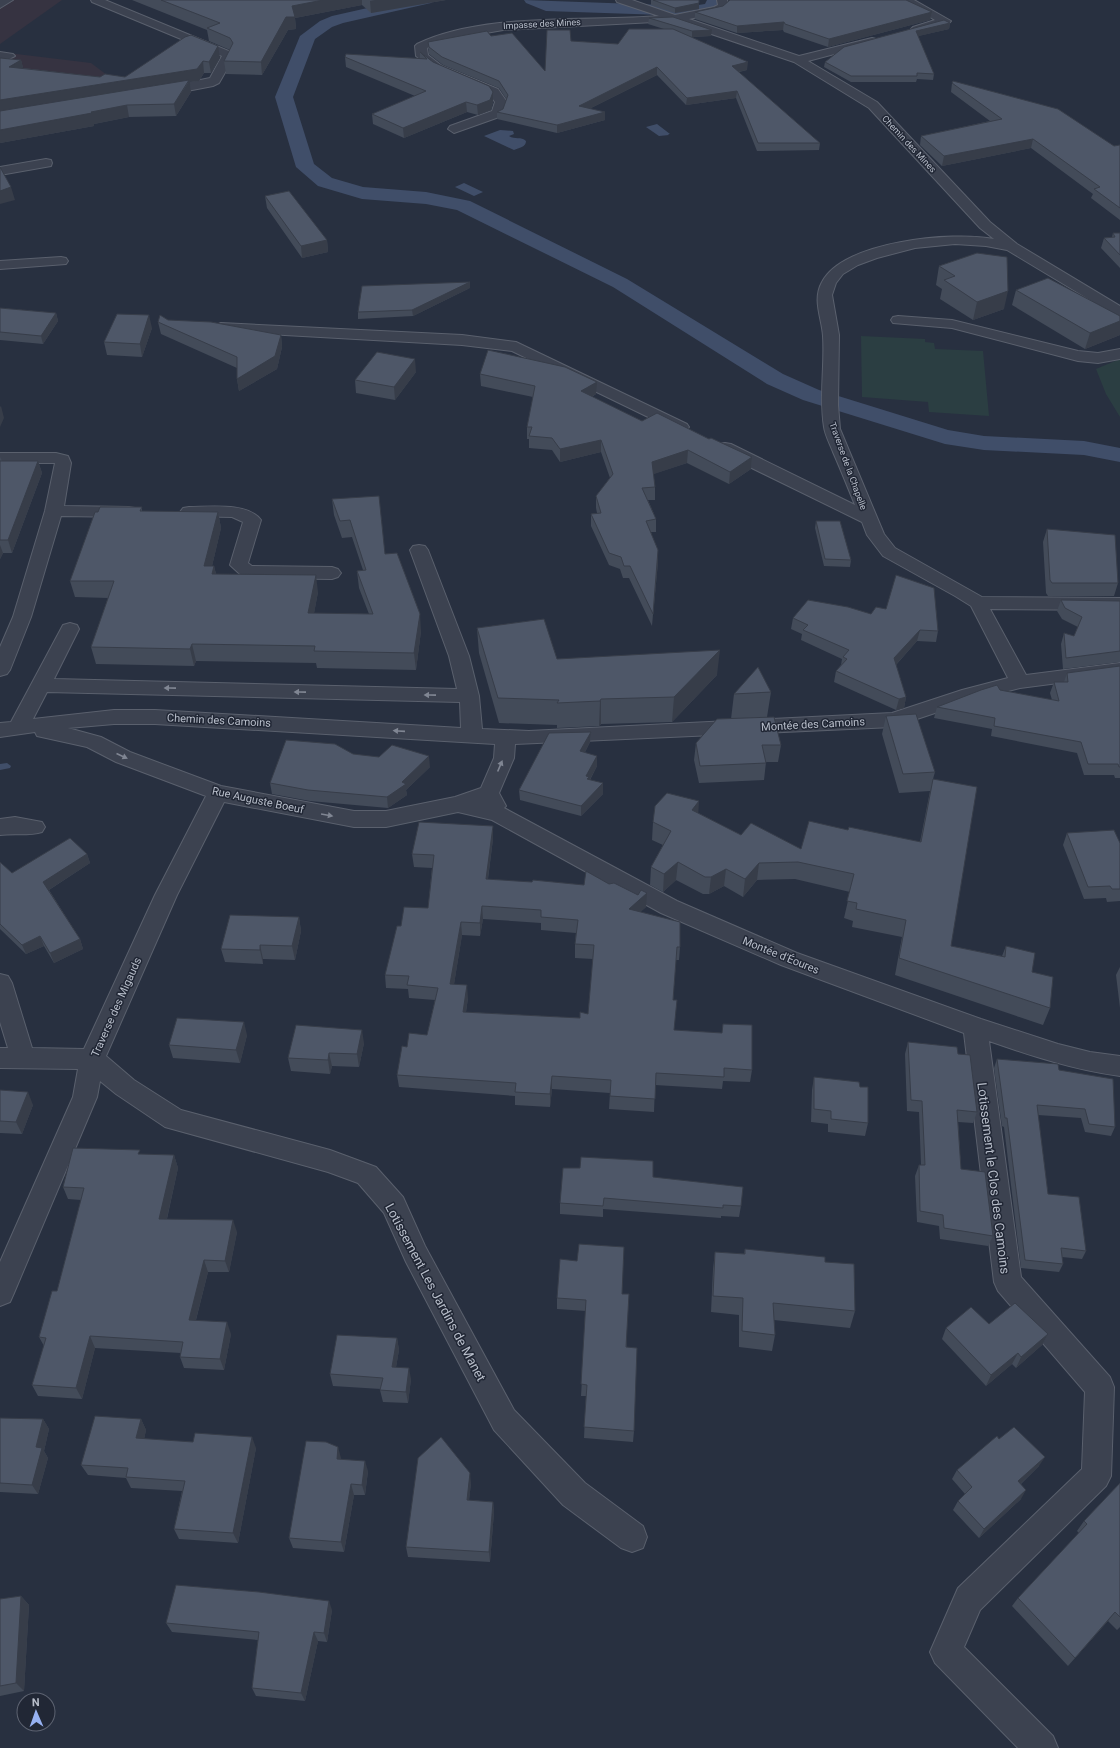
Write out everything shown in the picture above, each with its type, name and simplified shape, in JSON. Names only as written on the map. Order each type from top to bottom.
[{"type":"street","points":[[0,5],[8,0]]},
{"type":"street","points":[[96,0],[227,54],[228,57],[215,80],[209,83],[150,94]]},
{"type":"street","name":"Chemin des Mines","points":[[621,0],[798,60],[873,105],[985,225],[1012,247],[1120,312]]},
{"type":"street","name":"Impasse des Mines","points":[[454,129],[498,113],[501,102],[494,92],[438,68],[422,56],[421,46],[437,38],[503,25],[629,21],[718,10],[724,6],[722,0]]},
{"type":"street","points":[[904,33],[945,21],[906,0]]},
{"type":"street","points":[[798,60],[881,38]]},
{"type":"street","points":[[0,171],[46,164]]},
{"type":"street","name":"Traverse de la Chapelle","points":[[978,602],[889,552],[876,535],[867,518],[832,429],[829,412],[831,334],[825,308],[825,291],[829,281],[839,270],[851,262],[872,253],[937,242],[968,240],[1012,247]]},
{"type":"street","points":[[0,265],[61,261]]},
{"type":"street","points":[[898,320],[952,324],[1078,356],[1098,358],[1120,354]]},
{"type":"street","points":[[203,327],[462,340],[516,347],[694,433]]},
{"type":"street","points":[[708,440],[867,518]]},
{"type":"street","points":[[0,458],[56,458],[62,460],[63,463],[54,511],[22,617],[0,670]]},
{"type":"street","points":[[54,511],[148,512]]},
{"type":"street","points":[[172,512],[235,512],[252,520],[239,565],[248,572],[332,573]]},
{"type":"street","points":[[419,550],[459,656],[469,696],[472,736]]},
{"type":"street","points":[[1020,682],[978,602],[1120,604]]},
{"type":"street","points":[[9,729],[41,685],[70,629]]},
{"type":"street","name":"Montée des Camoins","points":[[472,736],[505,738],[570,737],[893,720],[969,694],[1020,682],[1120,669]]},
{"type":"street","points":[[41,685],[469,696]]},
{"type":"street","points":[[94,742],[92,736],[94,728],[103,721],[114,717]]},
{"type":"street","name":"Chemin des Camoins","points":[[9,729],[57,722],[114,717],[154,717],[472,736]]},
{"type":"street","name":"Rue Auguste Boeuf","points":[[9,729],[65,734],[94,742],[123,757],[218,793],[354,819],[386,819],[458,804],[489,793]]},
{"type":"street","points":[[498,814],[489,793],[504,758],[505,738]]},
{"type":"street","name":"Traverse des Migauds","points":[[0,1293],[85,1097],[92,1059],[166,895],[218,793]]},
{"type":"street","name":"Montée d'Éoures","points":[[458,804],[498,814],[669,907],[789,960],[975,1027],[1058,1054],[1090,1062],[1120,1066]]},
{"type":"street","points":[[0,827],[15,825],[34,827]]},
{"type":"street","points":[[0,983],[12,1058],[92,1059]]},
{"type":"street","name":"Lotissement le Clos des Camoins","points":[[975,1027],[1008,1282],[1100,1387],[1096,1476],[969,1599],[946,1652],[1041,1748]]},
{"type":"street","name":"Lotissement Les Jardins de Manet","points":[[92,1059],[125,1086],[174,1119],[330,1161],[367,1175],[394,1205],[416,1253],[504,1420],[574,1494],[632,1537]]},
{"type":"shaded area","points":[[0,0],[62,0],[0,44]]},
{"type":"shaded area","points":[[0,52],[91,63],[131,93],[0,114]]},
{"type":"green space","points":[[861,336],[925,339],[925,342],[934,343],[935,349],[983,351],[989,416],[929,412],[928,402],[862,397]]},
{"type":"green space","points":[[1120,359],[1120,417],[1106,394],[1096,369]]},
{"type":"water","points":[[657,124],[670,134],[659,136],[646,127]]},
{"type":"water","points":[[500,130],[513,131],[514,134],[509,136],[526,141],[525,145],[514,150],[484,136]]},
{"type":"water","points":[[464,183],[483,192],[474,196],[455,187]]},
{"type":"building","points":[[161,0],[323,0],[292,6],[295,17],[286,17],[261,62],[224,61],[233,43],[230,38],[207,28],[220,23]]},
{"type":"building","points":[[653,0],[699,0],[699,3],[675,8]]},
{"type":"building","points":[[730,0],[906,0],[932,12],[829,39],[785,24],[784,22],[737,26],[695,12],[723,6]]},
{"type":"building","points":[[673,17],[712,30],[692,31],[649,18]]},
{"type":"building","points":[[944,20],[950,23],[916,31],[934,74],[917,73],[917,76],[851,76],[825,62],[844,47]]},
{"type":"building","points":[[629,29],[673,29],[748,62],[732,66],[820,143],[758,143],[737,91],[687,98],[657,67],[579,106],[605,112],[557,125],[497,112],[503,109],[508,95],[499,81],[442,57],[429,47],[428,42],[487,31],[491,36],[512,33],[545,71],[547,30],[570,30],[571,41],[618,44]]},
{"type":"building","points":[[191,35],[218,46],[209,62],[203,61],[197,69],[0,100],[0,58],[21,60],[9,67],[100,77],[105,74],[125,77],[185,37]]},
{"type":"building","points":[[420,52],[433,62],[489,86],[493,92],[490,100],[477,105],[466,102],[403,128],[372,114],[426,91],[345,57],[346,54],[427,59]]},
{"type":"building","points":[[189,80],[174,104],[127,105],[0,130],[0,111]]},
{"type":"building","points":[[953,81],[1058,109],[1114,146],[1120,145],[1120,208],[1094,189],[1100,187],[1033,139],[944,156],[921,136],[1002,119],[952,83]]},
{"type":"building","points":[[0,167],[11,187],[0,191]]},
{"type":"building","points":[[289,191],[327,240],[301,246],[265,196]]},
{"type":"building","points":[[1113,233],[1120,233],[1120,255],[1104,238],[1115,237]]},
{"type":"building","points":[[977,253],[1007,257],[1008,291],[977,302],[944,280],[955,276],[939,266]]},
{"type":"building","points":[[1048,278],[1120,316],[1120,321],[1090,333],[1016,290]]},
{"type":"building","points":[[470,282],[412,310],[358,312],[362,286]]},
{"type":"building","points":[[0,308],[56,313],[41,336],[0,332]]},
{"type":"building","points":[[117,314],[149,315],[140,344],[104,342]]},
{"type":"building","points":[[160,315],[168,320],[211,322],[281,335],[275,356],[237,379],[237,357],[158,322]]},
{"type":"building","points":[[488,350],[565,367],[597,382],[581,391],[642,421],[657,413],[709,439],[711,438],[752,457],[730,472],[688,450],[652,462],[655,487],[642,488],[656,519],[646,521],[658,550],[653,614],[630,566],[624,566],[621,557],[609,553],[591,514],[601,513],[596,496],[613,474],[601,440],[560,449],[552,438],[529,436],[532,427],[527,427],[535,386],[480,374]]},
{"type":"building","points":[[377,352],[415,359],[394,387],[355,380]]},
{"type":"building","points":[[0,461],[38,461],[8,540],[0,540]]},
{"type":"building","points":[[379,496],[385,554],[397,553],[420,614],[414,653],[314,651],[315,646],[192,644],[190,649],[91,647],[114,581],[70,581],[95,512],[98,512],[100,507],[142,507],[140,511],[218,512],[204,566],[214,566],[212,574],[316,575],[308,613],[373,614],[357,571],[366,570],[350,520],[340,521],[332,499]]},
{"type":"building","points":[[816,521],[840,521],[851,560],[825,559]]},
{"type":"building","points":[[1047,529],[1115,535],[1118,583],[1052,583],[1050,580]]},
{"type":"building","points":[[896,575],[934,588],[938,631],[920,630],[894,658],[906,697],[899,699],[836,671],[847,659],[843,657],[849,650],[803,630],[808,625],[793,618],[808,600],[848,607],[871,614],[876,607],[886,609]]},
{"type":"building","points":[[1061,600],[1120,601],[1120,651],[1066,658],[1064,633],[1074,636],[1082,617],[1065,608]]},
{"type":"building","points":[[544,619],[557,659],[720,650],[674,697],[601,699],[600,701],[557,703],[559,700],[498,698],[477,628]]},
{"type":"building","points":[[1120,666],[1120,767],[1118,764],[1088,764],[1081,742],[994,726],[995,718],[937,707],[997,685],[1000,690],[1059,701],[1054,682],[1068,682],[1067,673]]},
{"type":"building","points":[[758,667],[771,692],[734,694]]},
{"type":"building","points":[[916,714],[935,772],[903,774],[886,716]]},
{"type":"building","points":[[774,717],[781,745],[762,745],[766,763],[700,766],[696,743],[717,719]]},
{"type":"building","points":[[591,732],[580,751],[597,756],[586,776],[589,777],[587,779],[603,783],[581,806],[519,790],[549,733]]},
{"type":"building","points":[[286,740],[335,744],[353,754],[379,757],[392,745],[429,756],[402,782],[406,784],[387,797],[308,790],[270,783]]},
{"type":"building","points":[[933,779],[977,787],[951,946],[1005,957],[1006,946],[1035,953],[1032,972],[1053,977],[1050,1008],[899,958],[906,920],[856,909],[857,903],[847,901],[854,874],[798,862],[759,863],[745,879],[726,869],[711,877],[705,877],[678,862],[664,874],[651,867],[671,831],[653,822],[655,806],[667,793],[699,801],[692,810],[741,835],[751,823],[801,849],[809,821],[848,830],[849,827],[921,842]]},
{"type":"building","points":[[419,822],[493,826],[486,879],[532,882],[533,880],[584,885],[586,871],[609,884],[614,883],[638,895],[641,890],[647,893],[629,909],[680,922],[680,947],[677,947],[673,1000],[677,1000],[674,1030],[722,1033],[723,1024],[752,1025],[752,1070],[724,1068],[724,1077],[656,1073],[655,1099],[610,1096],[611,1080],[552,1076],[550,1094],[515,1092],[516,1083],[397,1075],[402,1046],[407,1047],[409,1033],[427,1035],[438,988],[407,985],[409,976],[385,975],[397,926],[401,926],[404,907],[428,908],[434,855],[412,854]],"holes":[[[482,906],[541,910],[541,917],[578,920],[575,944],[594,945],[588,1014],[580,1012],[580,1018],[463,1012],[467,985],[450,984],[461,922],[480,923]]]},
{"type":"building","points":[[1114,830],[1120,843],[1120,889],[1112,889],[1110,886],[1088,887],[1067,833]]},
{"type":"building","points":[[70,838],[87,854],[43,882],[80,939],[50,953],[40,936],[22,945],[0,924],[0,862],[12,873]]},
{"type":"building","points":[[230,915],[299,917],[292,946],[260,945],[260,950],[221,949]]},
{"type":"building","points":[[177,1018],[244,1022],[236,1050],[169,1045]]},
{"type":"building","points":[[296,1025],[362,1030],[357,1054],[329,1053],[328,1060],[288,1058]]},
{"type":"building","points":[[908,1042],[957,1047],[958,1054],[970,1055],[977,1112],[957,1110],[961,1169],[985,1172],[993,1236],[944,1228],[943,1215],[920,1211],[919,1165],[925,1165],[922,1101],[911,1100]]},
{"type":"building","points":[[997,1059],[1058,1064],[1059,1070],[1113,1079],[1115,1127],[1089,1124],[1085,1109],[1037,1105],[1048,1194],[1079,1197],[1086,1251],[1061,1248],[1063,1264],[1025,1260],[1007,1118],[1005,1118]]},
{"type":"building","points":[[814,1077],[859,1082],[860,1087],[868,1087],[868,1123],[831,1119],[831,1111],[814,1109]]},
{"type":"building","points":[[0,1090],[28,1092],[16,1122],[0,1121]]},
{"type":"building","points":[[73,1148],[140,1150],[138,1154],[174,1155],[159,1219],[233,1220],[225,1261],[204,1260],[189,1320],[227,1322],[220,1359],[180,1357],[183,1342],[90,1336],[76,1388],[32,1385],[46,1338],[39,1337],[52,1291],[57,1291],[84,1188],[63,1187]]},
{"type":"building","points":[[581,1157],[653,1161],[653,1177],[743,1187],[741,1206],[723,1205],[723,1208],[604,1198],[603,1206],[560,1203],[563,1168],[580,1168]]},
{"type":"building","points":[[579,1244],[624,1247],[622,1294],[629,1294],[626,1347],[637,1348],[634,1431],[584,1427],[587,1385],[581,1384],[586,1300],[557,1298],[560,1259],[577,1261]]},
{"type":"building","points":[[745,1249],[825,1257],[825,1262],[854,1264],[855,1311],[773,1303],[775,1335],[742,1331],[743,1298],[713,1296],[715,1252],[745,1254]]},
{"type":"building","points":[[1015,1303],[1048,1334],[1021,1357],[1018,1353],[991,1375],[946,1328],[971,1307],[989,1324]]},
{"type":"building","points":[[337,1335],[397,1338],[392,1367],[409,1368],[406,1392],[380,1390],[383,1378],[330,1374]]},
{"type":"building","points":[[95,1416],[141,1419],[136,1438],[193,1442],[195,1433],[252,1437],[233,1533],[174,1529],[185,1481],[126,1477],[128,1468],[81,1465]]},
{"type":"building","points":[[0,1418],[43,1419],[36,1447],[42,1448],[32,1485],[0,1483]]},
{"type":"building","points":[[1014,1427],[1045,1457],[1018,1481],[1026,1490],[984,1529],[958,1501],[972,1487],[957,1470],[997,1436],[999,1439]]},
{"type":"building","points":[[441,1437],[470,1473],[467,1500],[493,1502],[489,1552],[406,1547],[418,1458]]},
{"type":"building","points":[[306,1441],[326,1442],[338,1447],[337,1459],[365,1461],[362,1485],[351,1484],[341,1542],[289,1538]]},
{"type":"building","points":[[1120,1483],[1120,1617],[1115,1612],[1075,1658],[1018,1598],[1087,1524],[1084,1521]]},
{"type":"building","points":[[176,1585],[259,1592],[329,1601],[324,1633],[314,1632],[301,1693],[252,1688],[259,1632],[166,1623]]},
{"type":"building","points":[[21,1596],[16,1683],[0,1686],[0,1599]]},
{"type":"waterway","points":[[425,0],[338,19],[326,24],[308,36],[284,97],[305,167],[325,182],[362,193],[426,198],[463,205],[620,283],[775,379],[811,395],[945,437],[984,443],[1084,448],[1120,455]]},
{"type":"waterway","points":[[532,0],[546,6],[692,11],[710,8],[716,3],[715,0]]},
{"type":"waterway","points":[[0,767],[7,766]]}]
